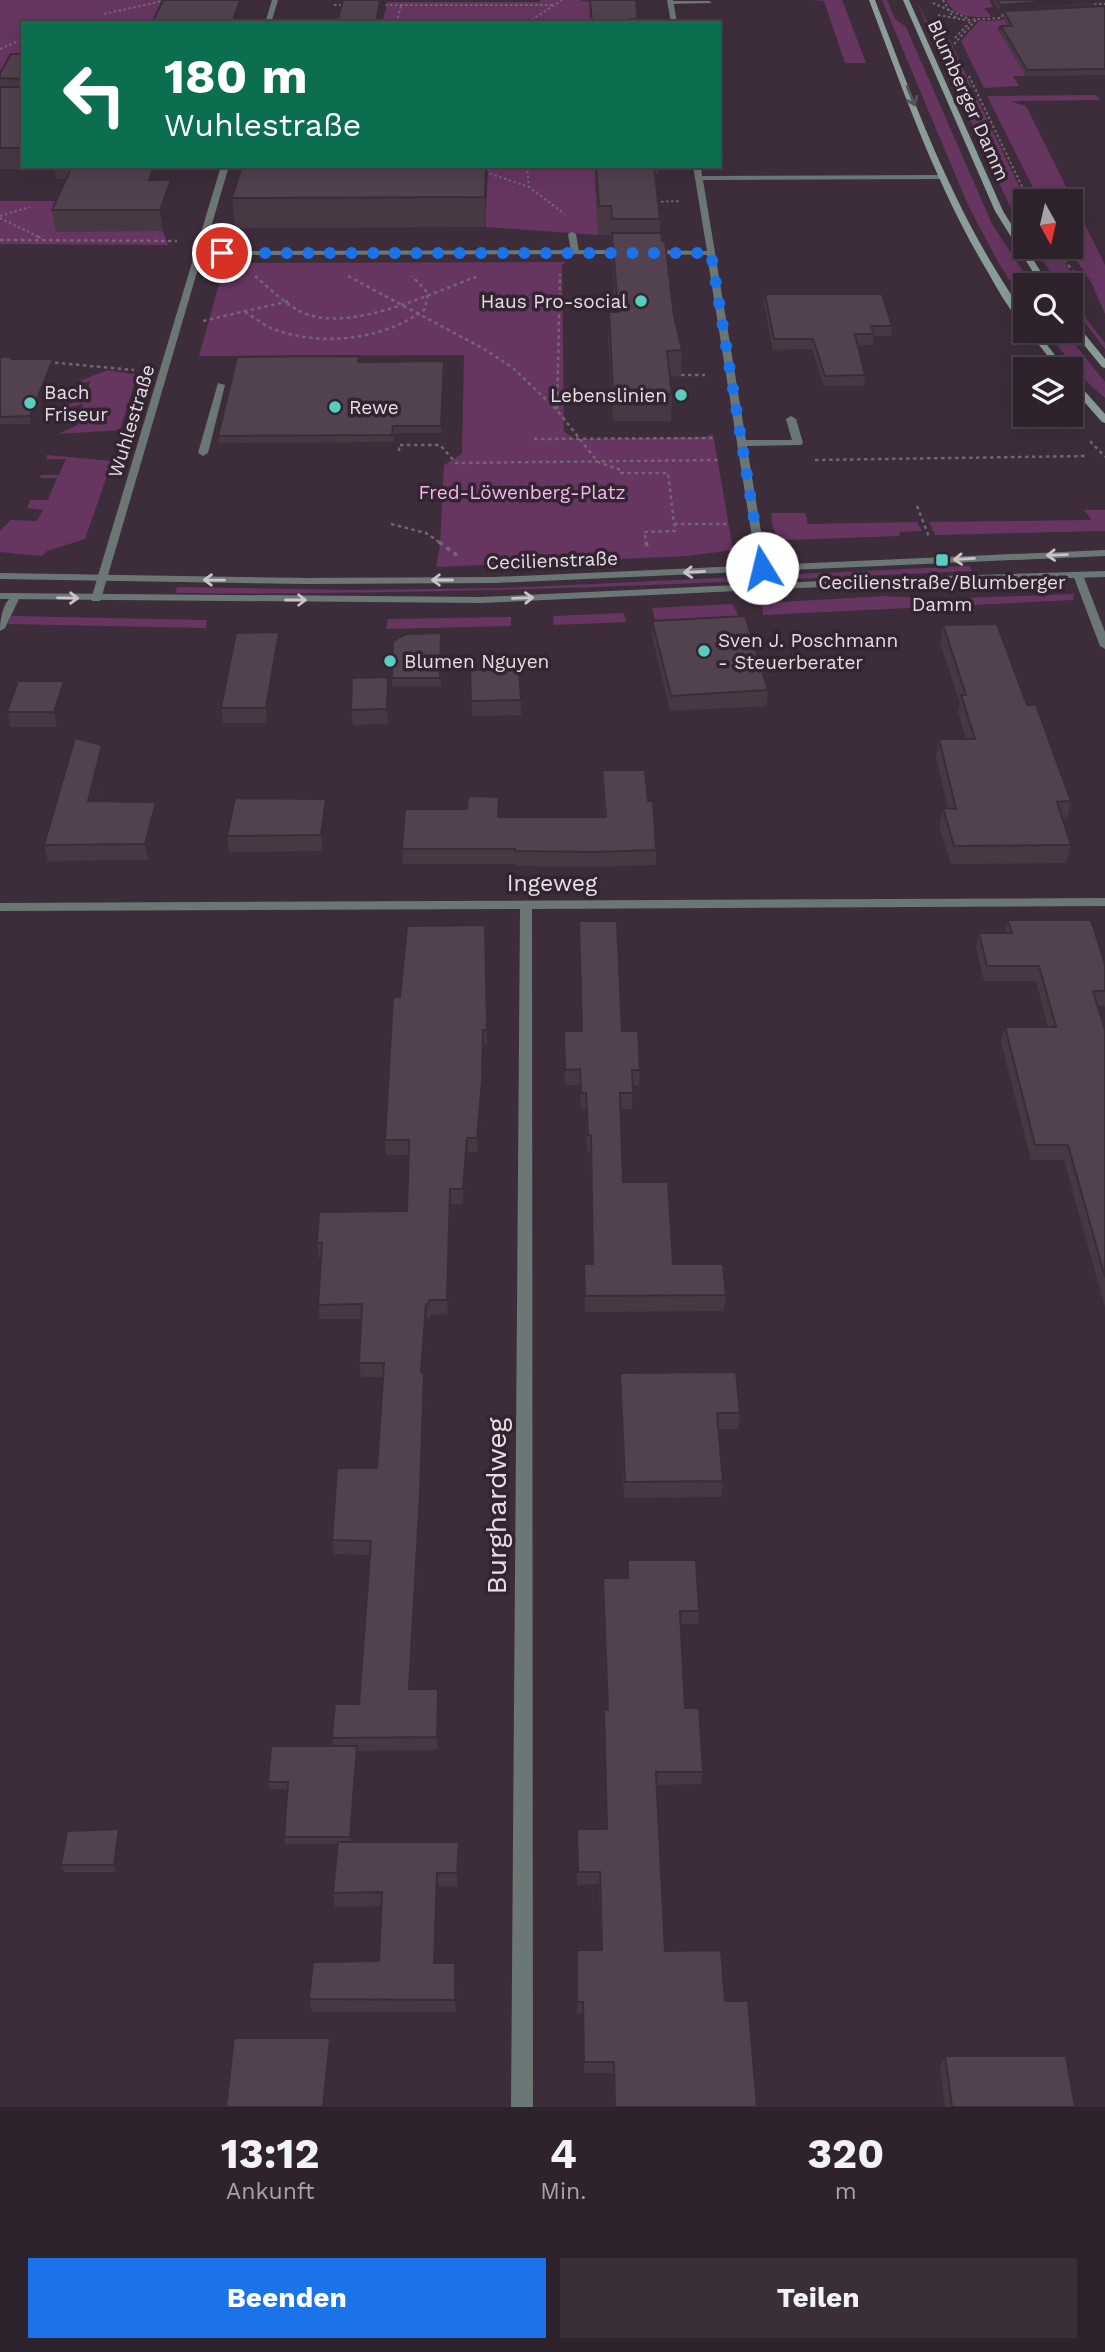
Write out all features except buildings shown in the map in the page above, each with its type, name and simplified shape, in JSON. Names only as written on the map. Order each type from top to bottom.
[{"type":"main road","points":[[872,0],[943,177],[980,254],[1013,304]]},
{"type":"main road","name":"Blumberger Damm","points":[[906,0],[999,211],[1038,273]]},
{"type":"main road","points":[[1083,338],[1105,365]]},
{"type":"main road","points":[[1041,343],[1053,357]]},
{"type":"main road","points":[[1083,395],[1105,420]]},
{"type":"street","points":[[269,21],[275,0]]},
{"type":"street","points":[[674,21],[670,1],[709,3]]},
{"type":"street","name":"Wuhlestraße","points":[[96,599],[224,168]]},
{"type":"street","points":[[697,168],[762,568]]},
{"type":"street","points":[[699,178],[943,177]]},
{"type":"street","points":[[572,234],[575,252]]},
{"type":"street","points":[[200,253],[711,253]]},
{"type":"street","points":[[203,453],[221,385]]},
{"type":"street","points":[[742,443],[798,443],[791,419]]},
{"type":"street","name":"Cecilienstraße","points":[[0,576],[494,580],[1105,553]]},
{"type":"street","name":"Cecilienstraße","points":[[0,596],[96,599],[481,600],[1105,574]]},
{"type":"street","points":[[1078,575],[1105,646]]},
{"type":"street","points":[[0,628],[16,597]]},
{"type":"street","name":"Ingeweg","points":[[0,907],[1105,902]]},
{"type":"street","name":"Burghardweg","points":[[522,2107],[526,904]]},
{"type":"path","points":[[104,14],[167,0]]},
{"type":"path","points":[[382,5],[383,0]]},
{"type":"path","points":[[530,21],[562,0]]},
{"type":"path","points":[[943,0],[947,9],[958,19],[1001,18],[1004,13]]},
{"type":"path","points":[[933,3],[966,18],[997,18]]},
{"type":"path","points":[[1094,4],[1105,4]]},
{"type":"path","points":[[334,5],[358,5]]},
{"type":"path","points":[[370,5],[554,5]]},
{"type":"path","points":[[397,21],[401,6]]},
{"type":"path","points":[[955,38],[974,19]]},
{"type":"path","points":[[950,39],[954,44],[974,19]]},
{"type":"path","points":[[0,49],[21,40]]},
{"type":"path","points":[[965,68],[1024,189]]},
{"type":"path","points":[[527,168],[529,187]]},
{"type":"path","points":[[485,172],[529,187],[563,210],[570,222],[572,234]]},
{"type":"path","points":[[656,202],[663,202]]},
{"type":"path","points":[[0,217],[30,206]]},
{"type":"path","points":[[0,217],[47,240]]},
{"type":"path","points":[[0,240],[203,241]]},
{"type":"path","points":[[557,410],[561,252]]},
{"type":"path","points":[[338,271],[484,349],[513,369],[557,410],[598,462],[621,472],[668,473],[675,531],[644,532],[645,536]]},
{"type":"path","points":[[251,273],[302,311],[330,318],[362,314],[480,276]]},
{"type":"path","points":[[196,323],[289,301]]},
{"type":"path","points":[[245,312],[262,325],[279,332],[324,339],[370,335],[402,326],[421,314]]},
{"type":"path","points":[[36,362],[134,370]]},
{"type":"path","points":[[681,375],[688,375]]},
{"type":"path","points":[[534,439],[720,438]]},
{"type":"path","points":[[399,451],[399,445],[440,445],[457,463],[724,460]]},
{"type":"path","points":[[803,460],[1087,456]]},
{"type":"path","points":[[917,506],[931,541]]},
{"type":"path","points":[[391,524],[426,533],[466,561]]},
{"type":"path","points":[[674,524],[734,524]]},
{"type":"green space","points":[[0,0],[202,0],[166,21],[21,21],[21,75],[0,75]]},
{"type":"green space","points":[[579,0],[595,3],[596,21],[382,21],[387,2]]},
{"type":"green space","points":[[812,0],[842,0],[866,63],[845,63],[824,1]]},
{"type":"green space","points":[[882,0],[887,0],[895,19],[906,27],[992,224],[1024,273],[1013,273],[1013,285],[968,205]]},
{"type":"green space","points":[[916,0],[930,27],[950,40],[972,88],[953,83]]},
{"type":"green space","points":[[946,0],[989,0],[993,7],[984,8],[992,17],[960,14]]},
{"type":"green space","points":[[1007,15],[1037,27],[997,27],[1026,76],[1013,76],[1019,86],[984,88],[961,41],[979,21],[1003,20]]},
{"type":"green space","points":[[1096,95],[1100,100],[1010,101],[1026,106],[1067,189],[1034,189],[987,96]]},
{"type":"green space","points":[[976,96],[1020,189],[1013,189],[1013,211],[1008,202],[961,100]]},
{"type":"green space","points":[[280,168],[600,168],[595,175],[598,235],[486,227],[486,212],[269,213]]},
{"type":"green space","points":[[0,201],[69,201],[56,231],[163,231],[168,245],[0,244]]},
{"type":"green space","points":[[1083,221],[1105,265],[1105,314],[1092,284],[1076,259],[1083,259]]},
{"type":"green space","points":[[1042,259],[1063,259],[1072,273],[1051,273]]},
{"type":"green space","name":"Fred-Löwenberg-Platz","points":[[566,262],[562,265],[564,432],[576,439],[705,437],[713,434],[733,550],[688,556],[436,567],[440,546],[444,465],[462,454],[464,355],[199,356],[225,263]]},
{"type":"green space","points":[[1083,315],[1105,343],[1105,349],[1083,320]]},
{"type":"green space","points":[[1055,343],[1074,343],[1105,382],[1105,398],[1083,377],[1083,357],[1067,357]]},
{"type":"green space","points":[[108,370],[137,375],[120,430],[58,434],[78,425],[83,404],[67,408],[69,404],[85,399],[90,381],[77,385],[77,382]]},
{"type":"green space","points":[[47,455],[112,461],[85,539],[47,551],[42,556],[0,552],[0,531],[11,520],[37,521],[43,510],[27,508],[30,500],[48,500],[57,478],[40,478],[41,475],[59,475],[66,459],[46,459]]},
{"type":"green space","points":[[1084,510],[1105,510],[1105,531],[935,535],[929,522],[1092,520]]},
{"type":"green space","points":[[771,513],[805,513],[808,524],[917,522],[922,531],[899,532],[900,536],[785,540],[775,533]]},
{"type":"green space","points":[[969,566],[972,571],[574,588],[374,593],[175,593],[177,587],[350,590],[507,588]]},
{"type":"green space","points":[[1074,594],[1073,600],[763,615],[762,603],[885,596],[939,599]]},
{"type":"green space","points":[[732,604],[739,616],[655,620],[652,608]]},
{"type":"green space","points":[[624,613],[626,622],[554,625],[553,616]]},
{"type":"green space","points":[[11,616],[207,620],[206,628],[8,624]]},
{"type":"green space","points":[[511,617],[511,626],[386,629],[388,619]]},
{"type":"place","name":"Haus Pro-social","points":[[641,301]]},
{"type":"place","name":"Lebenslinien","points":[[681,395]]},
{"type":"place","name":"Bach Friseur","points":[[30,403]]},
{"type":"place","name":"Rewe","points":[[335,407]]},
{"type":"place","name":"Cecilienstraße/Blumberger Damm","points":[[942,560]]},
{"type":"place","name":"Sven J. Poschmann - Steuerberater","points":[[704,651]]},
{"type":"place","name":"Blumen Nguyen","points":[[390,661]]},
{"type":"route","points":[[222,253],[711,253],[762,568]]}]
